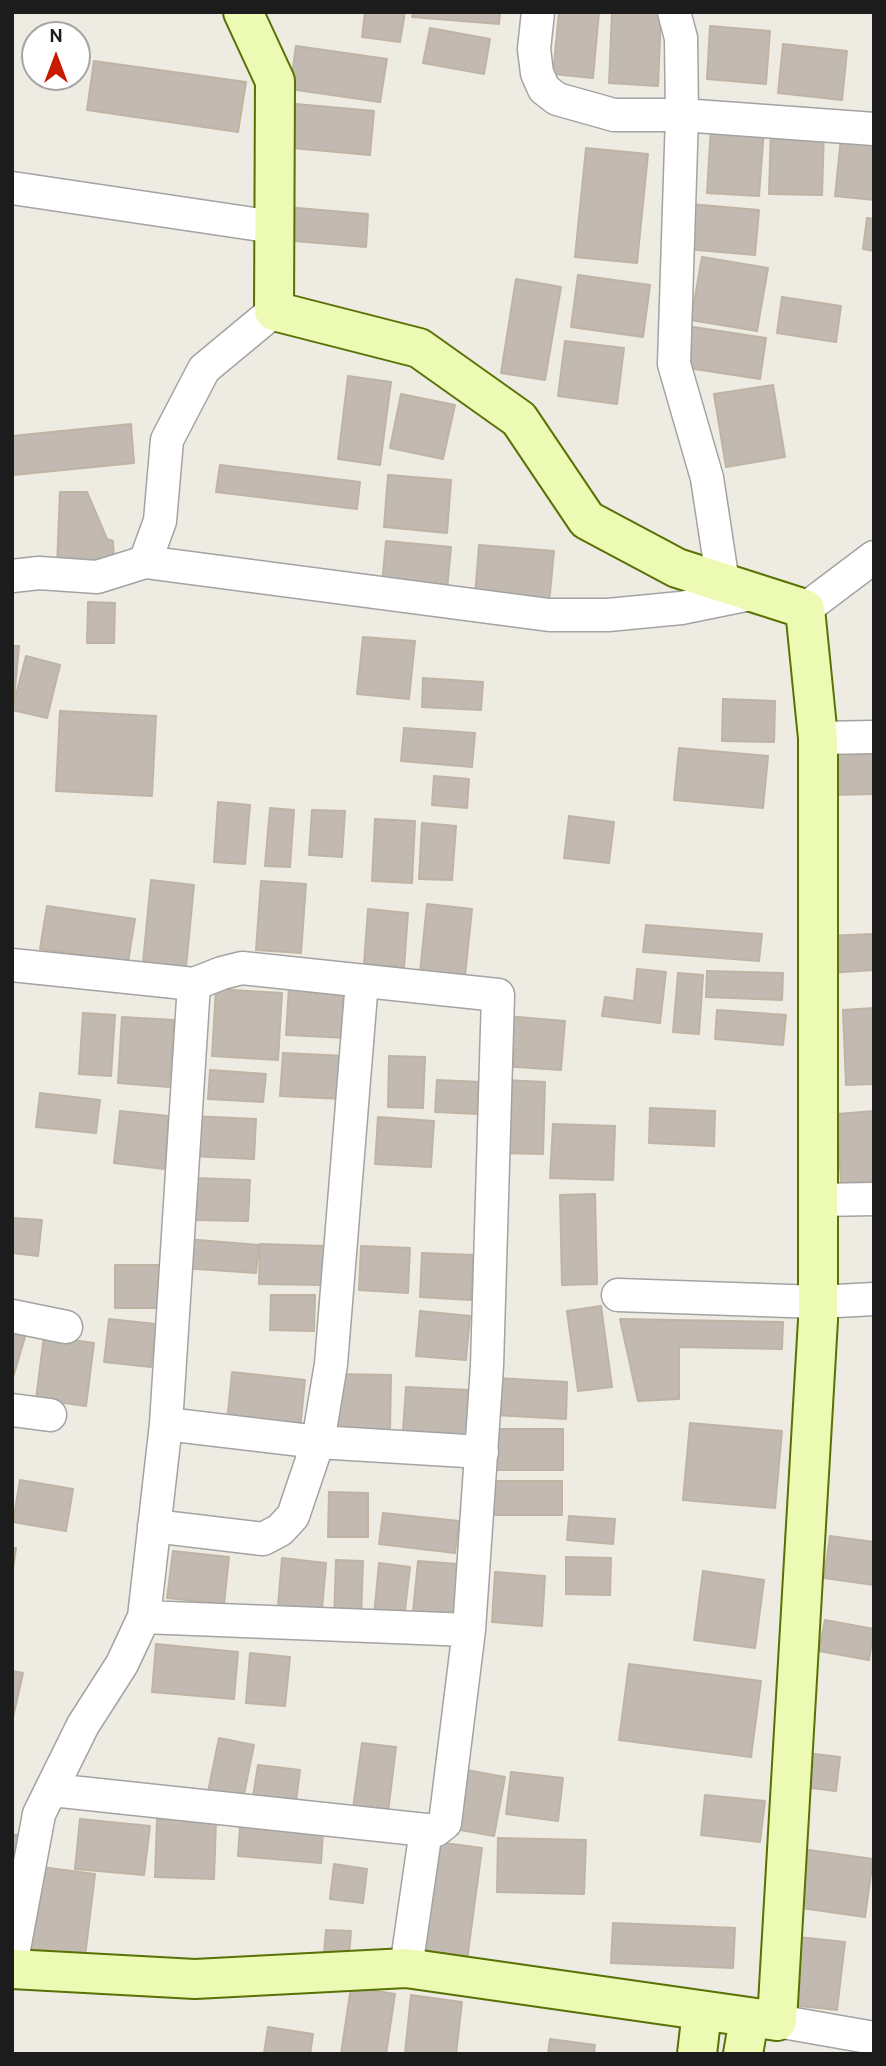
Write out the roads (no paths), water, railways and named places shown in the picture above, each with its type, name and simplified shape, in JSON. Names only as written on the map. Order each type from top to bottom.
[{"type":"street","points":[[243,12],[275,80],[274,312]]},
{"type":"street","points":[[538,12],[534,49],[537,73],[544,89],[556,99],[614,115],[682,115],[874,130]]},
{"type":"street","points":[[674,12],[681,38],[682,115],[673,357],[677,380],[739,588]]},
{"type":"street","points":[[12,187],[274,227]]},
{"type":"street","points":[[274,312],[419,348],[519,419],[587,520],[677,568],[805,610]]},
{"type":"street","points":[[145,562],[160,521],[167,440],[204,369],[274,312]]},
{"type":"street","points":[[805,610],[874,557]]},
{"type":"street","points":[[12,576],[39,573],[97,578],[145,562],[549,615],[608,615],[681,608],[739,588]]},
{"type":"street","points":[[756,2031],[818,1301],[818,738],[805,610]]},
{"type":"street","points":[[818,738],[874,737]]},
{"type":"street","points":[[12,965],[194,984],[242,968],[498,995],[482,1452],[469,1630],[445,1823],[436,1830],[426,1830],[34,1805]]},
{"type":"street","points":[[153,1526],[263,1539],[281,1530],[293,1516],[318,1442],[331,1364],[362,981]]},
{"type":"street","points":[[12,1960],[34,1805],[122,1664],[144,1617],[166,1424],[194,984]]},
{"type":"street","points":[[818,1200],[874,1199]]},
{"type":"street","points":[[618,1295],[818,1301],[874,1299]]},
{"type":"street","points":[[12,1316],[65,1327]]},
{"type":"street","points":[[12,1410],[50,1415]]},
{"type":"street","points":[[166,1424],[318,1442],[482,1452]]},
{"type":"street","points":[[144,1617],[469,1630]]},
{"type":"street","points":[[406,1968],[426,1830]]},
{"type":"street","points":[[12,1969],[195,1979],[406,1968],[702,2011],[756,2031],[874,2038]]},
{"type":"street","points":[[697,2054],[702,2011]]}]
